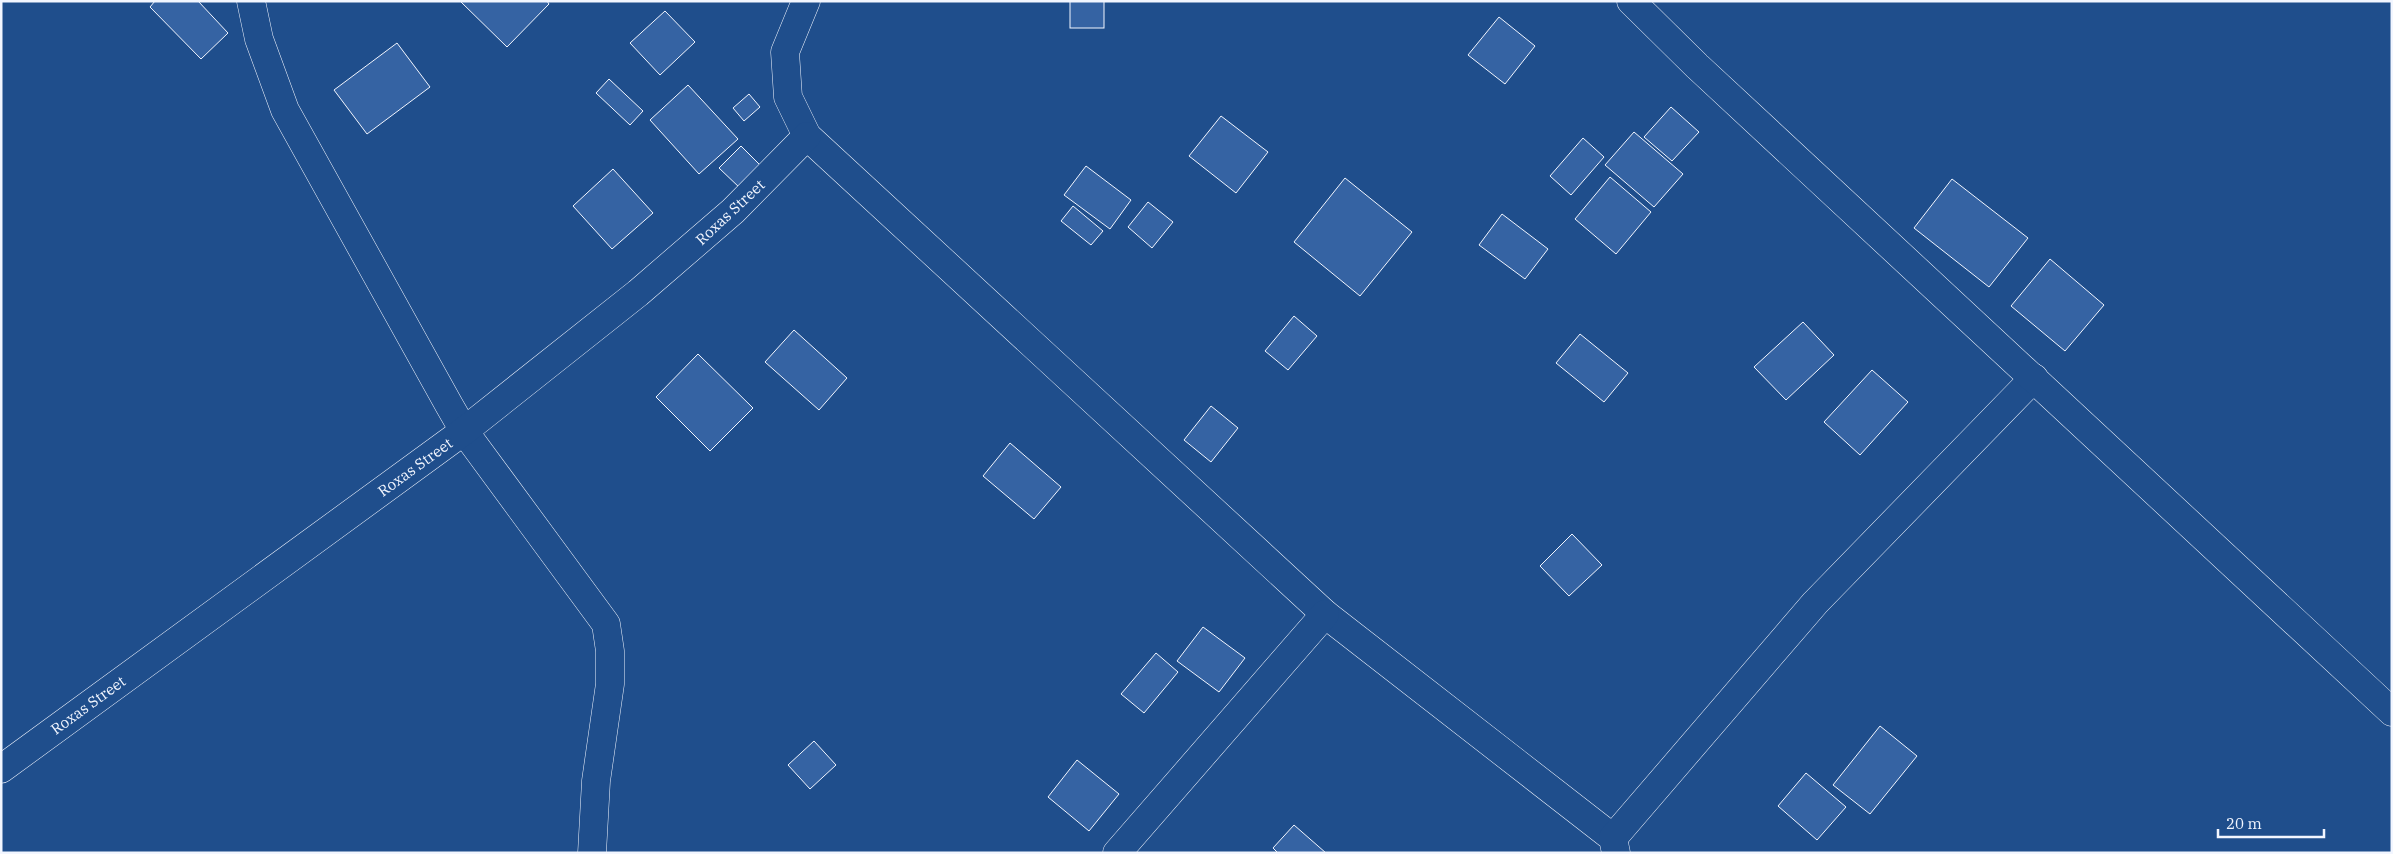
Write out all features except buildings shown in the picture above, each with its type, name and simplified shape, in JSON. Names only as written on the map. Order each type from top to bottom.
[{"type":"street","points":[[251,1],[259,39],[285,110],[464,431],[606,624],[610,651],[610,684],[596,781],[592,853]]},
{"type":"street","points":[[806,1],[785,52],[788,97],[807,136],[1325,614],[1615,845],[1815,603],[2034,378]]},
{"type":"street","points":[[1631,1],[1697,66],[2392,712]]},
{"type":"street","name":"Roxas Street","points":[[1,769],[464,431],[638,293],[718,224],[807,136]]},
{"type":"street","points":[[1117,853],[1325,614]]}]
